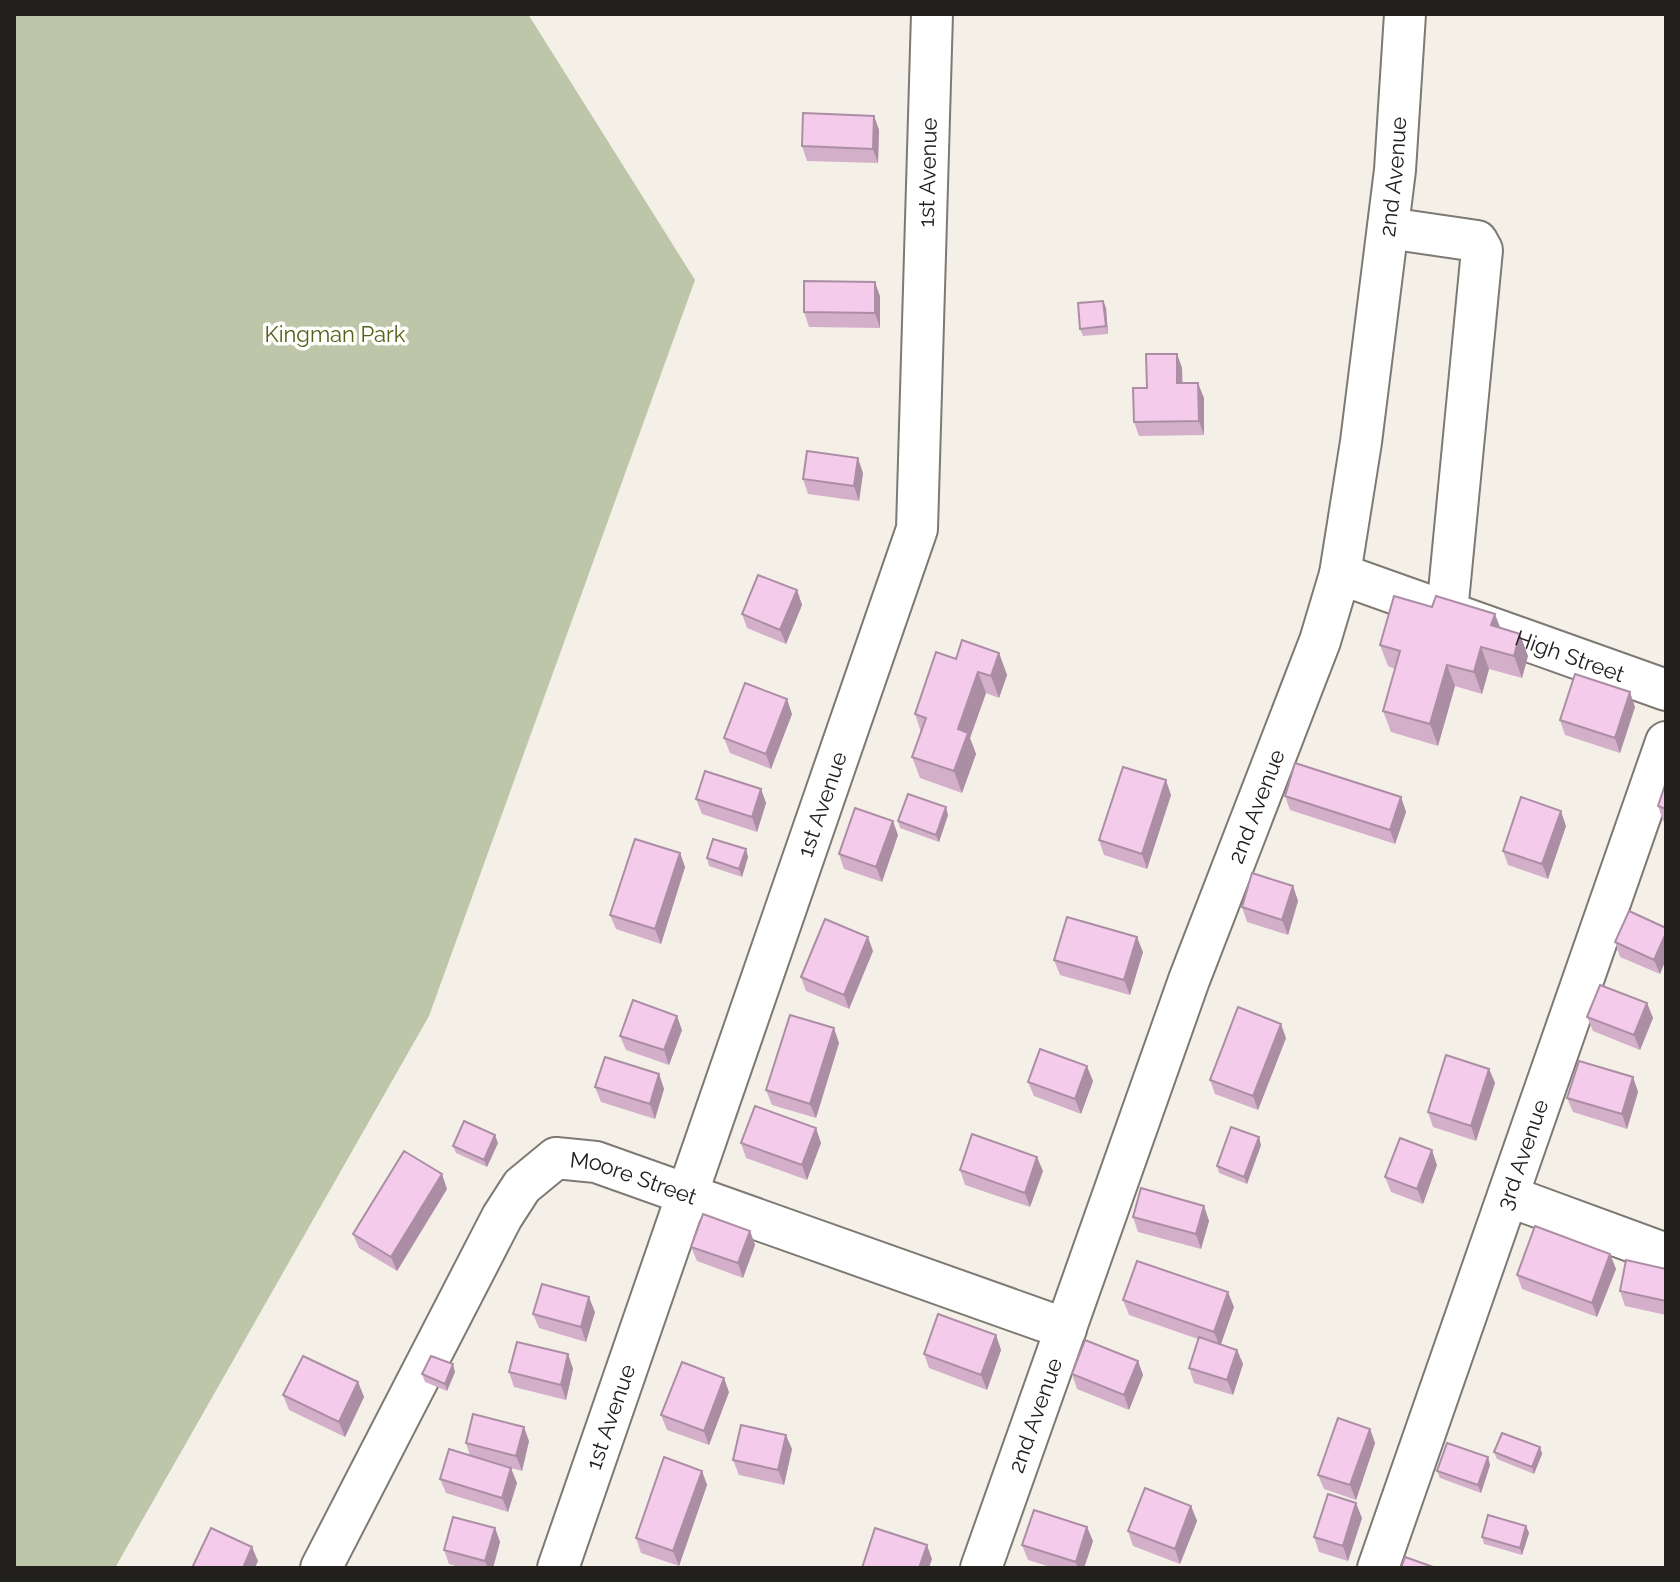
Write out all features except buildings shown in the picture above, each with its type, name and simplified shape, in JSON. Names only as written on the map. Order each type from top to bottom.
[{"type":"street","name":"1st Avenue","points":[[558,1568],[917,529],[932,14]]},
{"type":"street","name":"2nd Avenue","points":[[981,1568],[1189,980],[1320,641],[1340,574],[1361,442],[1388,228],[1405,14]]},
{"type":"street","points":[[1388,228],[1477,241],[1482,250],[1447,612]]},
{"type":"street","name":"High Street","points":[[1340,574],[1666,690]]},
{"type":"street","name":"3rd Avenue","points":[[1378,1568],[1666,742]]},
{"type":"street","name":"Moore Street","points":[[321,1568],[502,1217],[522,1186],[556,1158],[596,1162],[1066,1329]]},
{"type":"street","points":[[1508,1196],[1666,1254]]},
{"type":"green space","name":"Kingman Park","points":[[14,14],[528,14],[695,280],[429,1016],[115,1568],[14,1568]]}]
